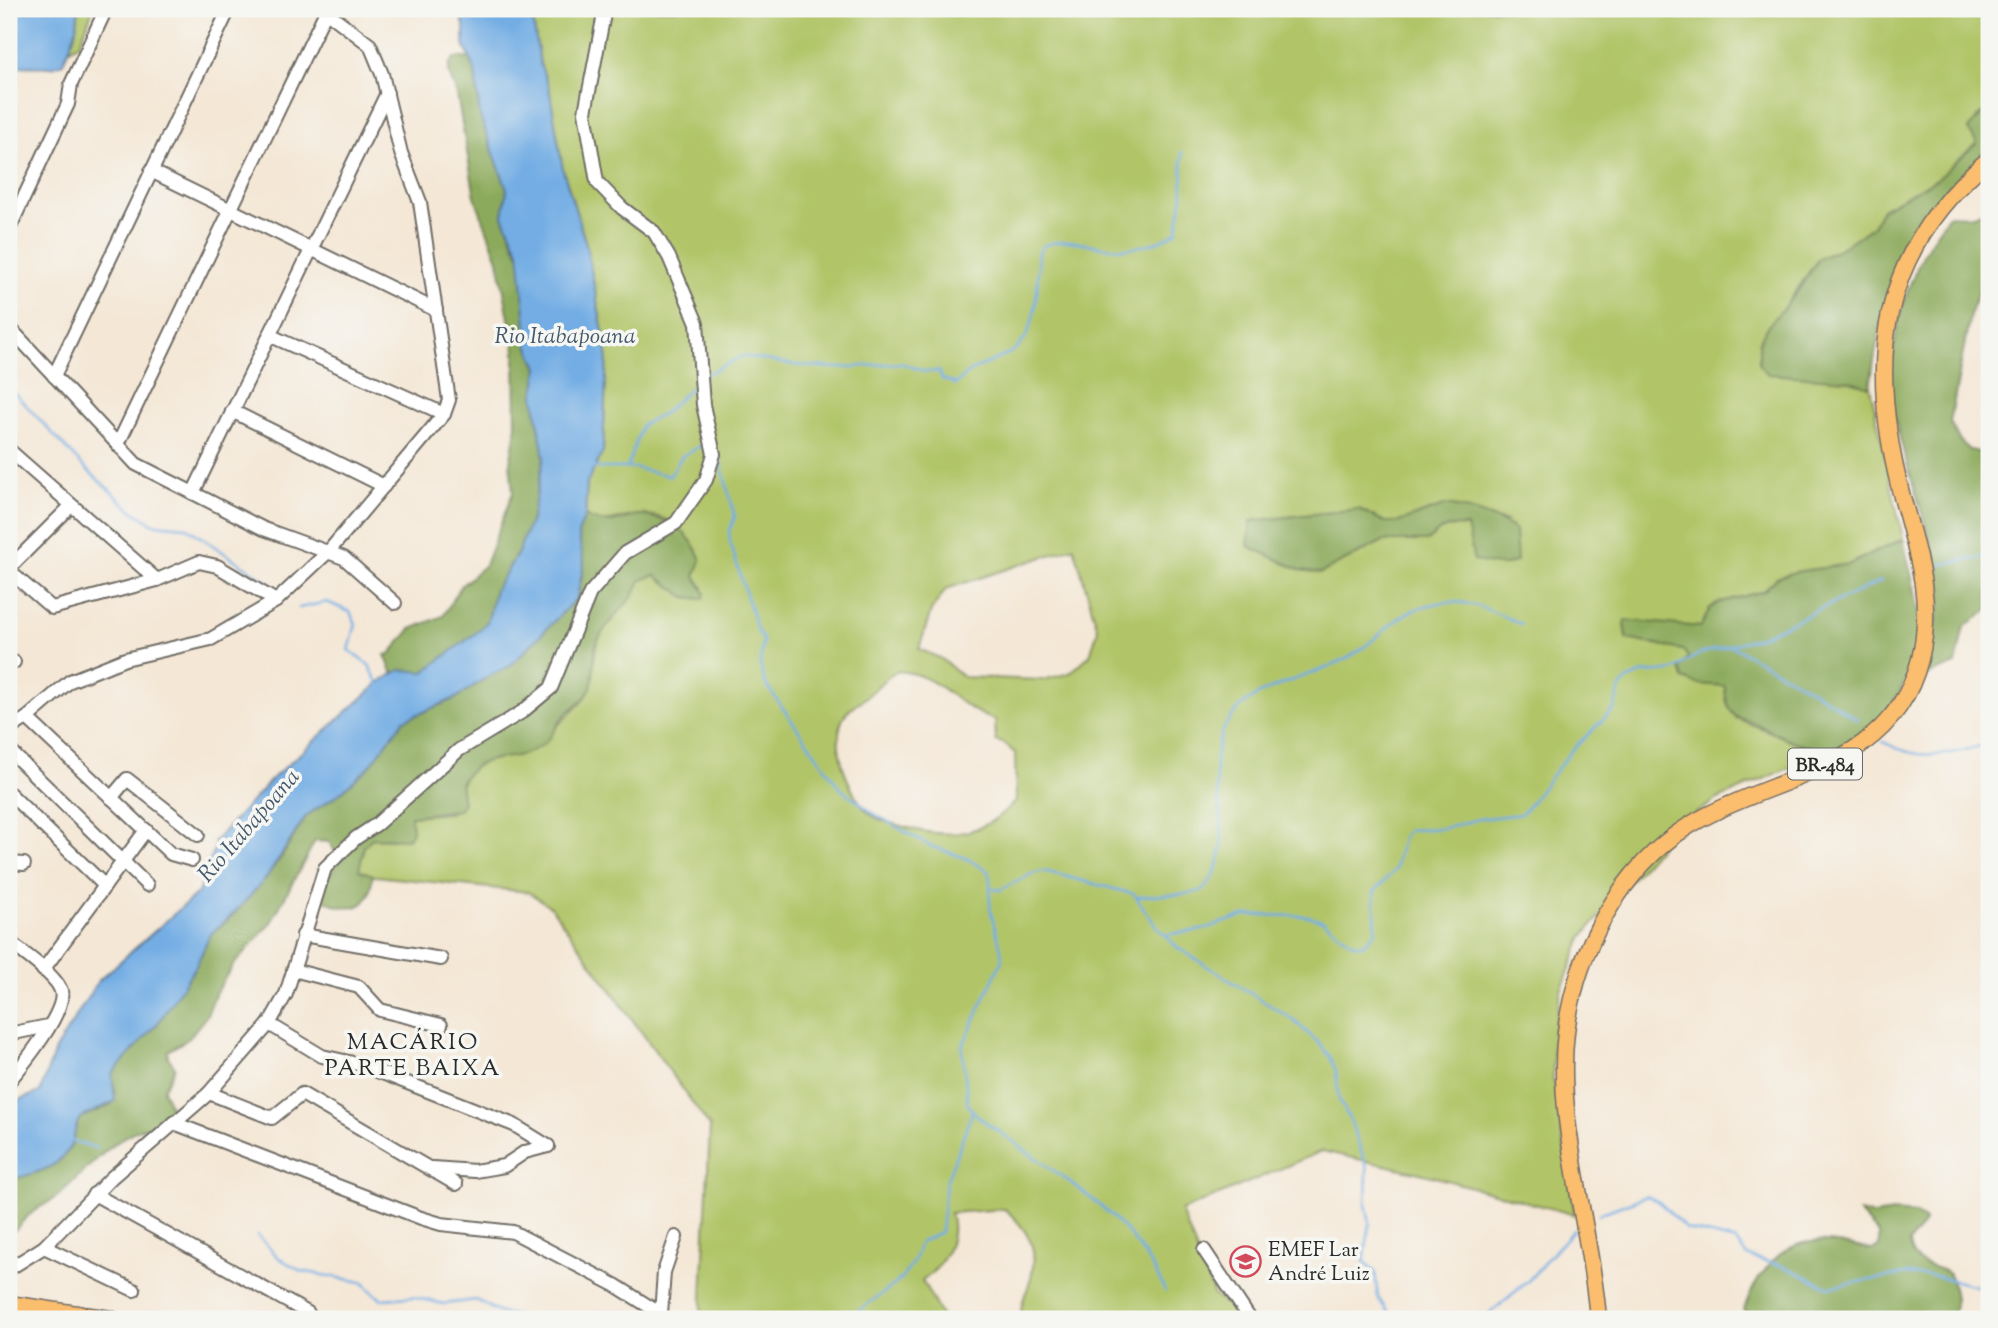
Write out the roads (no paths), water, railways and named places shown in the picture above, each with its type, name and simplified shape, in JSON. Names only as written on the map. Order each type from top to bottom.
[{"type":"main road","name":"BR-484","points":[[1598,1319],[1564,1083],[1566,1031],[1581,970],[1599,927],[1624,888],[1664,845],[1689,825],[1860,746],[1884,729],[1902,705],[1920,660],[1927,610],[1920,561],[1887,424],[1883,366],[1885,327],[1903,271],[1915,246],[1949,198],[1989,159]]},
{"type":"main road","points":[[9,1304],[111,1319]]},
{"type":"street","points":[[9,229],[68,104],[71,84],[106,9]]},
{"type":"street","points":[[54,376],[229,9]]},
{"type":"street","points":[[9,1269],[44,1247],[94,1194],[209,1093],[269,1024],[286,994],[325,868],[459,750],[522,712],[551,688],[590,593],[625,553],[676,523],[706,480],[715,454],[703,405],[697,323],[669,257],[654,232],[622,208],[597,182],[585,112],[604,9]]},
{"type":"street","points":[[9,729],[27,718],[70,681],[125,659],[211,639],[276,601],[329,551],[444,414],[449,400],[420,202],[401,152],[387,93],[370,45],[325,10],[118,444]]},
{"type":"street","points":[[192,493],[387,93]]},
{"type":"street","points":[[151,171],[436,310]]},
{"type":"street","points":[[9,327],[136,464],[264,529],[344,558],[395,603]]},
{"type":"street","points":[[269,335],[444,414]]},
{"type":"street","points":[[232,411],[384,486]]},
{"type":"street","points":[[9,450],[157,580]]},
{"type":"street","points":[[71,506],[9,569],[52,608],[157,580],[199,562],[217,566],[276,601]]},
{"type":"street","points":[[27,718],[172,854],[192,860]]},
{"type":"street","points":[[9,750],[147,885]]},
{"type":"street","points":[[111,798],[127,779],[198,835]]},
{"type":"street","points":[[9,793],[105,886]]},
{"type":"street","points":[[43,970],[146,830]]},
{"type":"street","points":[[9,863],[24,864]]},
{"type":"street","points":[[303,935],[441,959]]},
{"type":"street","points":[[9,942],[14,951],[43,970],[61,991],[61,1003],[48,1026],[30,1056],[9,1081]]},
{"type":"street","points":[[293,970],[359,987],[380,1010],[441,1025]]},
{"type":"street","points":[[269,1024],[322,1056],[362,1065],[514,1125],[548,1146],[525,1152],[504,1166],[475,1171],[433,1168]]},
{"type":"street","points":[[9,1034],[48,1026]]},
{"type":"street","points":[[209,1093],[272,1118],[302,1094],[433,1168],[456,1184]]},
{"type":"street","points":[[174,1123],[441,1224],[513,1232],[615,1285],[661,1314],[664,1272],[676,1237]]},
{"type":"street","points":[[94,1194],[307,1313]]},
{"type":"street","points":[[44,1247],[134,1290]]},
{"type":"street","points":[[1203,1250],[1250,1319]]},
{"type":"water","points":[[9,9],[27,12],[35,9],[79,9],[75,34],[63,63],[52,67],[9,66]]},
{"type":"water","name":"Rio Itabapoana","points":[[458,9],[531,9],[540,64],[549,87],[563,170],[586,244],[607,352],[603,452],[587,483],[585,516],[578,533],[584,563],[577,598],[510,666],[487,677],[456,698],[404,720],[369,767],[340,793],[306,816],[267,877],[210,935],[196,966],[158,1023],[112,1074],[115,1101],[80,1118],[66,1154],[52,1166],[9,1180],[9,1110],[21,1099],[40,1092],[55,1050],[98,981],[198,893],[216,844],[214,842],[273,778],[381,681],[400,670],[424,672],[481,629],[488,620],[495,590],[518,553],[532,517],[544,457],[534,397],[538,368],[528,345],[519,251],[503,216],[507,189],[480,116],[475,70],[464,45],[464,25]]},
{"type":"waterway","points":[[16,83],[18,65]]},
{"type":"waterway","points":[[707,374],[742,356],[794,365],[838,368],[901,363],[927,372],[939,371],[942,379],[956,384],[977,368],[1005,356],[1022,343],[1033,319],[1039,252],[1043,246],[1066,241],[1112,248],[1132,248],[1152,244],[1177,231],[1183,195],[1182,152]]},
{"type":"waterway","points":[[627,468],[642,425],[664,413],[697,382]]},
{"type":"waterway","points":[[9,387],[83,466],[134,512],[154,524],[186,527],[272,585]]},
{"type":"waterway","points":[[592,468],[635,468],[670,476],[682,456],[700,446],[709,449]]},
{"type":"waterway","points":[[720,460],[735,517],[729,531],[730,542],[757,630],[763,640],[760,664],[765,683],[840,788],[873,813],[930,846],[966,858],[988,871],[991,911],[1002,960],[962,1047],[968,1105],[983,1120],[1081,1190],[1119,1223],[1136,1242],[1165,1291]]},
{"type":"waterway","points":[[1932,566],[1989,556]]},
{"type":"waterway","points":[[1164,935],[1201,930],[1246,915],[1309,916],[1323,921],[1354,944],[1363,945],[1376,931],[1374,892],[1395,870],[1403,836],[1408,830],[1444,828],[1479,819],[1522,814],[1571,751],[1614,709],[1620,688],[1628,679],[1644,673],[1672,671],[1699,654],[1760,637],[1881,581]]},
{"type":"waterway","points":[[299,608],[327,602],[350,612],[356,624],[349,650],[369,665],[379,685]]},
{"type":"waterway","points":[[1138,897],[1200,891],[1216,871],[1222,834],[1216,757],[1220,738],[1229,720],[1242,706],[1276,686],[1351,656],[1401,617],[1424,606],[1462,603],[1521,624]]},
{"type":"waterway","points":[[1732,646],[1815,692],[1858,720]]},
{"type":"waterway","points":[[1883,742],[1923,755],[1947,754],[1989,744]]},
{"type":"waterway","points":[[993,889],[1000,890],[1034,873],[1044,871],[1134,894],[1156,926],[1178,948],[1292,1019],[1319,1043],[1336,1070],[1339,1100],[1350,1120],[1367,1168],[1366,1205],[1370,1223],[1364,1261],[1375,1272],[1378,1298],[1393,1319]]},
{"type":"waterway","points":[[848,1319],[901,1279],[909,1269],[920,1242],[941,1232],[946,1182],[973,1110]]},
{"type":"waterway","points":[[69,1140],[96,1148]]},
{"type":"waterway","points":[[1599,1214],[1647,1196],[1659,1202],[1686,1229],[1736,1241],[1747,1256],[1783,1266],[1829,1287],[1906,1274],[1935,1276],[1989,1289]]},
{"type":"waterway","points":[[1483,1319],[1528,1281],[1573,1230]]},
{"type":"waterway","points":[[257,1235],[279,1258],[301,1271],[362,1282],[381,1299],[412,1297],[444,1304],[476,1300],[500,1313],[537,1319]]},
{"type":"place","name":"EMEF Lar André Luiz","points":[[1245,1261]]},
{"type":"district","name":"MACÁRIO PARTE BAIXA","points":[[413,1054]]}]
